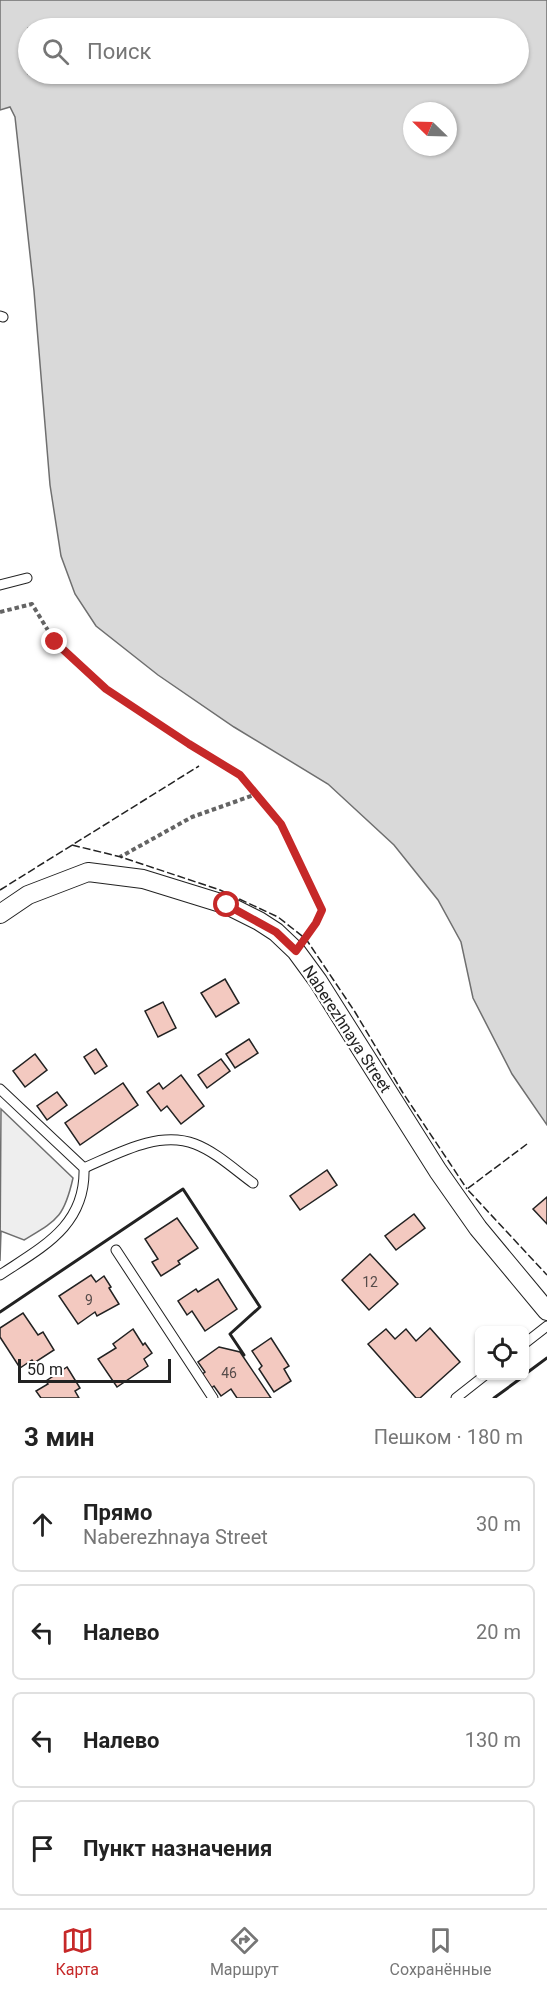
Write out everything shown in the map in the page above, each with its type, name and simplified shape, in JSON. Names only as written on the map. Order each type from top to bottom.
[{"type":"street","name":"Naberezhnaya Street","points":[[0,914],[28,896],[88,872],[143,879],[227,905],[276,932],[296,951],[318,981],[438,1171],[478,1228],[547,1311]]},
{"type":"lane","points":[[0,585],[27,578]]},
{"type":"lane","points":[[0,1089],[84,1168],[85,1184],[79,1203],[66,1227],[39,1249],[0,1275]]},
{"type":"lane","points":[[84,1168],[145,1143],[174,1140],[194,1144],[214,1155],[253,1183]]},
{"type":"lane","points":[[116,1250],[213,1398]]},
{"type":"lane","points":[[529,1341],[547,1326]]},
{"type":"lane","points":[[456,1398],[479,1380]]},
{"type":"path","points":[[0,612],[32,604],[55,642],[106,689],[240,775],[257,794],[281,824],[322,910],[316,923],[296,951]]},
{"type":"path","points":[[88,872],[121,857],[192,817],[257,794]]},
{"type":"shaded area","points":[[0,0],[547,0],[547,1125],[512,1074],[473,998],[461,942],[438,900],[394,845],[328,784],[234,727],[158,675],[96,626],[75,594],[61,556],[50,485],[34,291],[15,117],[10,107],[0,110]]},
{"type":"shaded area","points":[[1,1109],[73,1178],[62,1210],[44,1228],[24,1240],[1,1231],[0,1261]]},
{"type":"building","points":[[225,979],[239,1003],[216,1017],[201,993]]},
{"type":"building","points":[[163,1002],[176,1028],[158,1037],[145,1011]]},
{"type":"building","points":[[249,1039],[258,1053],[235,1068],[226,1054]]},
{"type":"building","points":[[96,1049],[107,1066],[95,1074],[84,1057]]},
{"type":"building","points":[[35,1054],[47,1070],[25,1087],[13,1071]]},
{"type":"building","points":[[221,1059],[230,1071],[207,1088],[198,1075]]},
{"type":"building","points":[[181,1075],[204,1106],[181,1124],[167,1106],[161,1111],[147,1092],[159,1083],[163,1089]]},
{"type":"building","points":[[123,1083],[138,1105],[80,1145],[65,1123]]},
{"type":"building","points":[[57,1092],[67,1105],[47,1120],[37,1106]]},
{"type":"building","points":[[327,1170],[337,1185],[300,1210],[290,1196]]},
{"type":"building","points":[[547,1197],[547,1224],[533,1209]]},
{"type":"building","points":[[414,1214],[425,1228],[396,1250],[385,1236]]},
{"type":"building","points":[[177,1218],[198,1248],[178,1261],[180,1264],[161,1276],[152,1262],[158,1259],[145,1239]]},
{"type":"building","points":[[370,1254],[398,1284],[369,1310],[342,1280]]},
{"type":"building","points":[[91,1275],[96,1282],[104,1276],[119,1304],[97,1316],[95,1312],[78,1324],[59,1296]]},
{"type":"building","points":[[218,1279],[237,1309],[205,1331],[192,1311],[187,1315],[178,1301],[196,1289],[198,1292]]},
{"type":"building","points":[[23,1313],[38,1335],[43,1332],[54,1350],[34,1363],[32,1360],[20,1368],[0,1337],[0,1328]]},
{"type":"building","points":[[430,1328],[460,1362],[420,1398],[416,1398],[368,1344],[386,1329],[395,1339],[406,1329],[416,1341]]},
{"type":"building","points":[[133,1329],[143,1345],[145,1343],[152,1353],[144,1359],[148,1366],[117,1387],[98,1359],[116,1348],[113,1344]]},
{"type":"building","points":[[271,1338],[289,1366],[284,1369],[291,1381],[274,1392],[259,1369],[262,1366],[252,1351]]},
{"type":"building","points":[[219,1347],[240,1352],[271,1398],[237,1398],[231,1389],[221,1396],[214,1386],[210,1389],[201,1375],[205,1372],[198,1362]]},
{"type":"building","points":[[67,1367],[80,1388],[75,1391],[79,1398],[41,1398],[36,1391],[48,1384],[46,1381]]},
{"type":"fence","points":[[0,890],[199,766]]},
{"type":"fence","points":[[72,845],[121,857],[220,890],[278,917],[306,939],[355,1012],[403,1093],[467,1189]]},
{"type":"fence","points":[[527,1144],[467,1189],[547,1275]]},
{"type":"wall","points":[[0,1312],[183,1189],[260,1307],[230,1334],[244,1355]]},
{"type":"wall","points":[[529,1371],[547,1358]]},
{"type":"wall","points":[[494,1398],[519,1380]]},
{"type":"route","points":[[55,642],[106,689],[240,775],[281,824],[322,910],[306,939],[296,951],[276,932],[227,905]]}]
